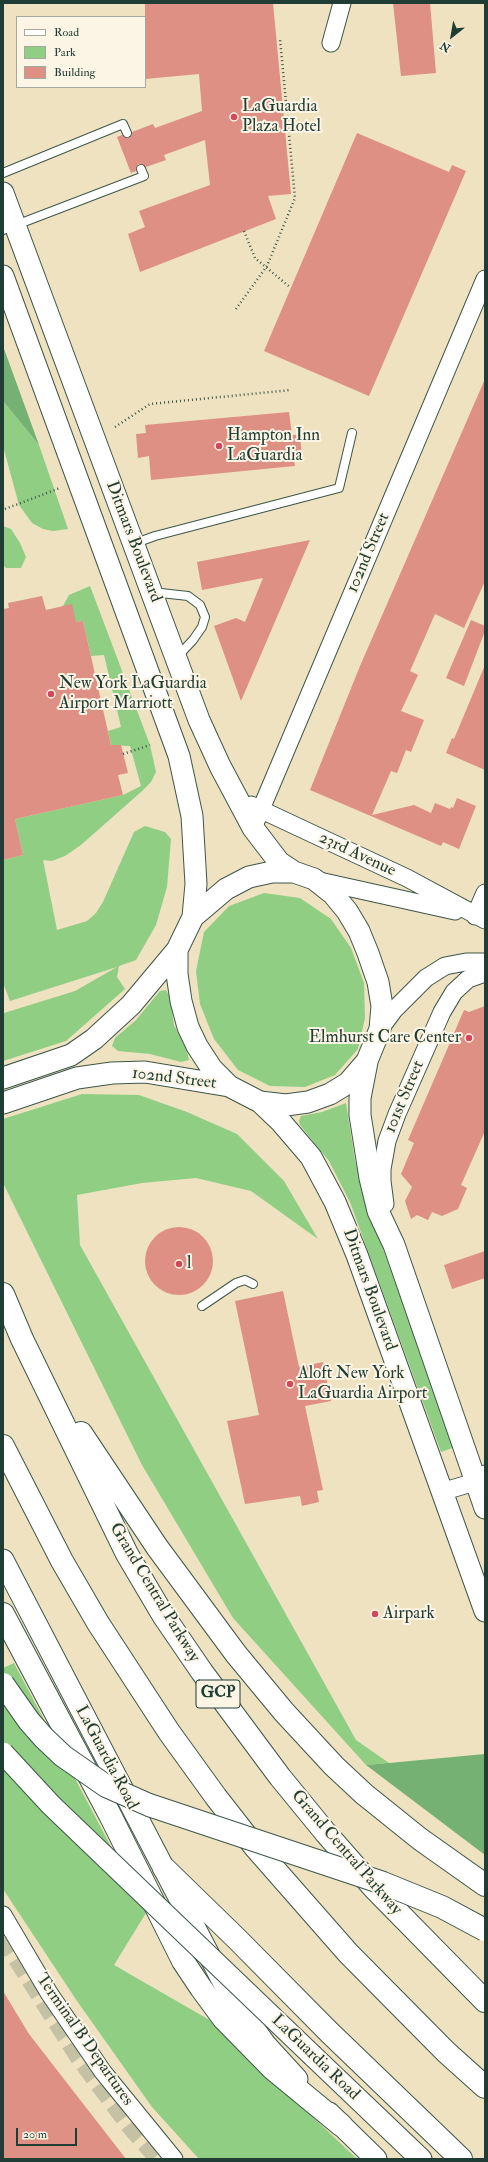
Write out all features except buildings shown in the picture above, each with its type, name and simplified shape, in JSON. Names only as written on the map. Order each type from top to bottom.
[{"type":"highway","name":"Grand Central Parkway","points":[[3,1294],[22,1338],[127,1554],[163,1615],[202,1672],[280,1777],[374,1888],[485,2001]]},
{"type":"highway","points":[[22,1338],[88,1444],[157,1547],[236,1654],[279,1706],[334,1766],[364,1794],[420,1839],[485,1885]]},
{"type":"highway","points":[[3,1446],[62,1561],[98,1624],[152,1707],[216,1797],[269,1865],[348,1953],[441,2047],[485,2087]]},
{"type":"highway","points":[[3,1614],[110,1815],[183,1961],[223,2018],[273,2069],[341,2125]]},
{"type":"highway","points":[[3,1684],[29,1721],[44,1738],[63,1756],[106,1786],[149,1805],[384,1883],[442,1907],[485,1930]]},
{"type":"highway","points":[[164,1868],[334,2038],[461,2159]]},
{"type":"street","points":[[331,43],[342,3]]},
{"type":"street","name":"Ditmars Boulevard","points":[[3,193],[9,227],[152,592],[205,733],[220,766],[238,799],[257,819],[279,862],[294,872]]},
{"type":"street","name":"Ditmars Boulevard","points":[[3,276],[179,756],[193,831],[196,884],[193,917]]},
{"type":"street","name":"102nd Street","points":[[257,819],[485,279]]},
{"type":"street","name":"23rd Avenue","points":[[257,819],[407,878],[480,918]]},
{"type":"street","points":[[3,1078],[71,1055],[94,1040],[118,1019],[178,950],[193,917],[226,889],[249,877],[272,872],[294,872],[314,879],[332,894],[348,911],[359,931],[378,982],[382,1006],[380,1029]]},
{"type":"street","name":"23rd Avenue","points":[[314,879],[480,918]]},
{"type":"street","points":[[480,918],[485,893]]},
{"type":"street","points":[[178,950],[177,974],[181,1001],[188,1027],[197,1046],[212,1069],[229,1086],[260,1102],[286,1105],[308,1102],[330,1094],[348,1083],[367,1061]]},
{"type":"street","points":[[485,962],[466,962],[446,966],[426,978],[394,1010],[380,1029],[367,1061],[360,1098],[363,1137],[370,1178],[378,1211],[394,1245],[480,1478],[485,1508]]},
{"type":"street","name":"101st Street","points":[[394,1245],[382,1181],[387,1141],[442,1012],[454,992],[468,979],[485,973]]},
{"type":"street","name":"102nd Street","points":[[3,1102],[77,1078],[112,1073],[145,1072],[229,1086]]},
{"type":"street","name":"Ditmars Boulevard","points":[[260,1102],[281,1122],[311,1157],[335,1202],[357,1255],[485,1611]]},
{"type":"street","points":[[441,1492],[480,1478]]},
{"type":"street","name":"LaGuardia Road","points":[[3,1560],[220,1976],[248,2022],[280,2061],[341,2125],[376,2159]]},
{"type":"street","name":"LaGuardia Road","points":[[3,1753],[37,1792],[421,2159]]},
{"type":"street","name":"Terminal B Departures","points":[[3,1915],[49,1993],[103,2072],[133,2111],[174,2159]]},
{"type":"lane","points":[[3,173],[123,124],[127,134]]},
{"type":"lane","points":[[9,227],[144,176],[141,169]]},
{"type":"lane","points":[[133,544],[155,536],[339,488],[352,433]]},
{"type":"lane","points":[[152,592],[188,596],[200,605],[205,617],[202,627],[193,640],[176,658]]},
{"type":"lane","points":[[202,1306],[236,1283],[245,1280],[253,1284]]},
{"type":"path","points":[[236,309],[267,267],[295,198],[280,39]]},
{"type":"path","points":[[244,231],[255,258],[291,288]]},
{"type":"path","points":[[115,427],[150,404],[291,390]]},
{"type":"path","points":[[5,509],[60,488]]},
{"type":"path","points":[[124,754],[150,745]]},
{"type":"green space","points":[[3,346],[39,445],[3,401]]},
{"type":"green space","points":[[3,401],[39,445],[68,529],[53,531],[43,529],[32,523],[19,505],[3,446]]},
{"type":"green space","points":[[3,526],[11,529],[20,543],[26,557],[21,568],[6,568],[3,565]]},
{"type":"green space","points":[[90,586],[150,745],[156,772],[151,782],[141,792],[81,845],[65,856],[52,861],[43,860],[57,930],[87,921],[96,913],[103,902],[134,832],[145,826],[165,832],[171,839],[167,887],[156,925],[136,960],[119,966],[117,977],[125,989],[66,1041],[3,1061],[3,1011],[4,1013],[75,991],[117,967],[10,1001],[3,983],[3,860],[23,855],[15,819],[123,795],[141,786],[130,746],[111,745],[108,731],[121,727],[104,655],[91,656],[83,621],[76,622],[63,606],[69,595]]},
{"type":"green space","points":[[264,893],[300,898],[331,919],[351,948],[364,983],[365,1018],[358,1049],[335,1075],[305,1087],[270,1086],[238,1070],[214,1039],[200,1004],[196,971],[204,932],[229,906]]},
{"type":"green space","points":[[166,990],[170,997],[174,1025],[187,1051],[189,1060],[181,1062],[150,1054],[118,1051],[112,1046],[115,1038],[136,1020],[160,991]]},
{"type":"green space","points":[[82,1094],[139,1095],[187,1112],[237,1134],[284,1181],[318,1239],[251,1191],[196,1178],[142,1183],[77,1195],[80,1245],[356,1740],[389,1763],[366,1765],[233,1618],[142,1465],[3,1183],[3,1119]]},
{"type":"green space","points":[[346,1103],[355,1160],[366,1202],[455,1447],[441,1452],[350,1202],[329,1161],[300,1125],[299,1121],[301,1116],[322,1112]]},
{"type":"green space","points":[[14,1663],[146,1913],[114,1965],[213,2022],[357,2159],[199,2159],[152,2107],[77,2001],[3,1889],[3,1668]]},
{"type":"green space","points":[[485,1754],[485,1855],[366,1765],[389,1763]]},
{"type":"tunnel","points":[[3,1938],[78,2057],[130,2127],[158,2159]]},
{"type":"place","name":"LaGuardia Plaza Hotel","points":[[234,117]]},
{"type":"place","name":"Hampton Inn LaGuardia","points":[[219,446]]},
{"type":"place","name":"New York LaGuardia Airport Marriott","points":[[51,694]]},
{"type":"place","name":"Elmhurst Care Center","points":[[469,1038]]},
{"type":"place","name":"l","points":[[179,1264]]},
{"type":"place","name":"Aloft New York LaGuardia Airport","points":[[290,1384]]},
{"type":"place","name":"Airpark","points":[[375,1614]]}]
